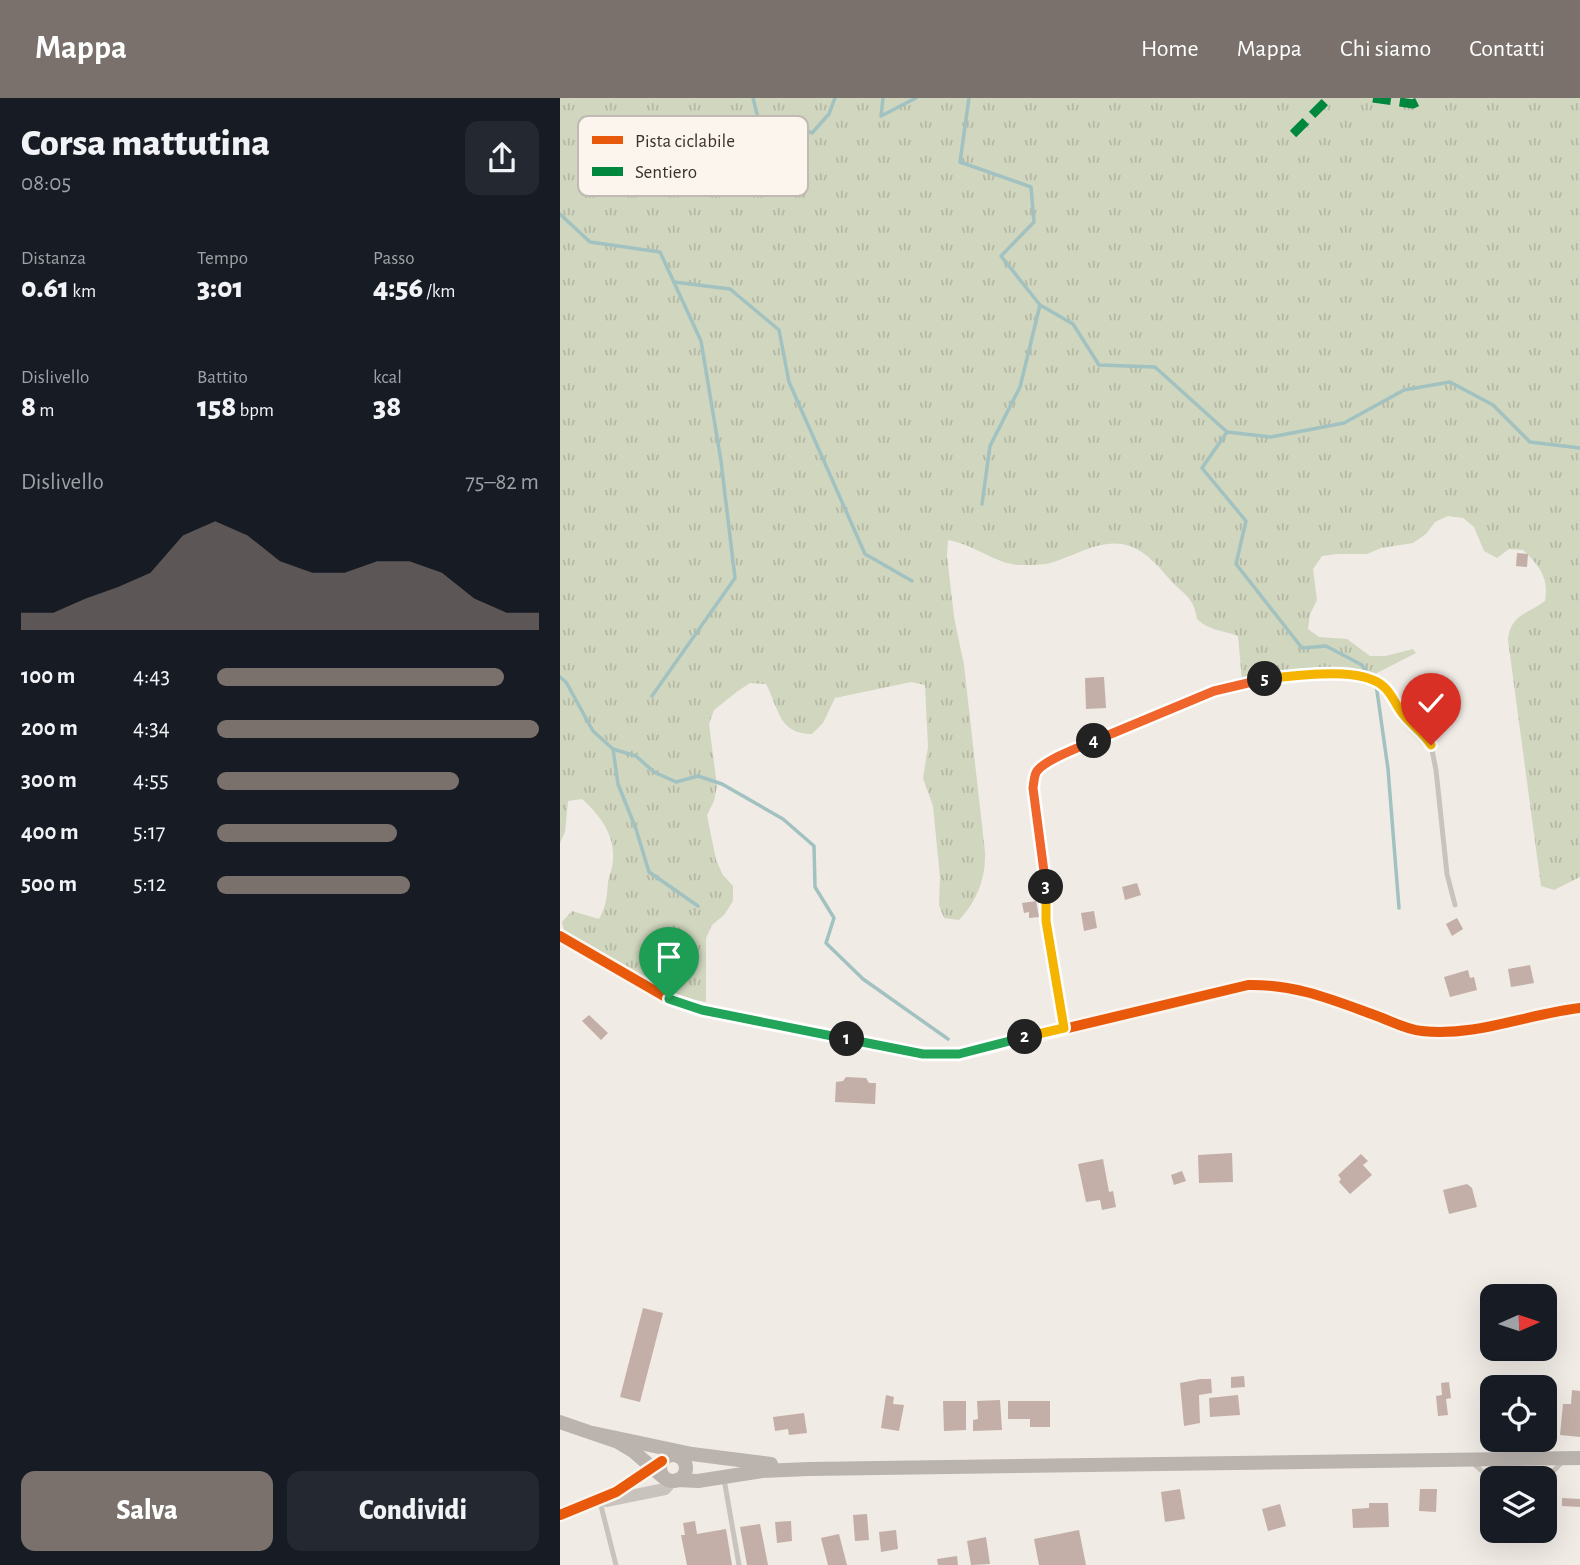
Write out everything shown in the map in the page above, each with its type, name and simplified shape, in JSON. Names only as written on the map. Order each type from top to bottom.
[{"type":"main road","points":[[560,1422],[618,1442],[636,1454],[670,1467],[809,1469]]},
{"type":"main road","points":[[593,1433],[698,1481],[762,1471],[809,1469],[1573,1458]]},
{"type":"street","points":[[560,936],[669,999],[702,1010],[923,1054],[959,1054],[1248,985],[1274,985],[1303,990],[1420,1031],[1455,1031],[1580,1008]]},
{"type":"street","points":[[636,1454],[641,1467],[636,1479]]},
{"type":"street","points":[[594,1503],[636,1479],[670,1467]]},
{"type":"street","points":[[560,1514],[594,1503],[670,1467]]},
{"type":"lane","points":[[1064,1028],[1046,921],[1046,880],[1033,788],[1038,770],[1045,764],[1113,732],[1214,691],[1266,679],[1314,675],[1349,675],[1373,679],[1382,685],[1402,713],[1425,735],[1431,745],[1447,874],[1455,905]]},
{"type":"lane","points":[[1557,1471],[1573,1458]]},
{"type":"lane","points":[[1472,1461],[1480,1469]]},
{"type":"lane","points":[[723,1476],[739,1565]]},
{"type":"lane","points":[[594,1503],[616,1565]]},
{"type":"green space","points":[[560,98],[1580,98],[1580,877],[1554,890],[1541,886],[1508,640],[1516,620],[1545,601],[1544,579],[1534,561],[1523,550],[1509,549],[1497,558],[1484,551],[1474,527],[1463,518],[1448,516],[1435,522],[1426,534],[1413,543],[1381,548],[1367,554],[1322,556],[1313,569],[1317,600],[1310,614],[1308,629],[1319,637],[1347,639],[1370,656],[1385,656],[1413,649],[1416,653],[1373,675],[1357,672],[1242,680],[1238,636],[1211,628],[1197,619],[1194,606],[1188,597],[1153,561],[1130,546],[1108,544],[1046,564],[1019,565],[948,540],[947,556],[954,617],[964,665],[985,852],[979,889],[959,920],[944,918],[939,905],[940,877],[933,806],[923,778],[928,747],[925,685],[911,682],[835,698],[823,723],[812,734],[792,730],[786,725],[766,684],[750,683],[714,710],[709,724],[717,786],[707,815],[716,860],[723,875],[733,886],[733,901],[724,915],[712,925],[706,938],[706,1002],[674,996],[643,981],[565,934],[562,922],[572,911],[599,919],[606,901],[613,851],[605,826],[582,799],[568,801],[565,832],[560,843]]},
{"type":"building","points":[[1517,553],[1528,554],[1527,567],[1516,566]]},
{"type":"building","points":[[1104,677],[1106,708],[1086,709],[1085,678]]},
{"type":"building","points":[[1137,883],[1141,895],[1125,900],[1122,887]]},
{"type":"building","points":[[1036,901],[1039,917],[1029,918],[1029,912],[1024,913],[1022,903]]},
{"type":"building","points":[[1094,911],[1097,928],[1084,931],[1081,913]]},
{"type":"building","points":[[1457,918],[1463,929],[1452,936],[1446,924]]},
{"type":"building","points":[[1530,965],[1534,983],[1511,987],[1508,969]]},
{"type":"building","points":[[1468,970],[1470,978],[1474,977],[1477,990],[1450,997],[1444,977]]},
{"type":"building","points":[[589,1015],[608,1033],[601,1040],[582,1021]]},
{"type":"building","points":[[846,1077],[866,1078],[869,1083],[876,1083],[875,1104],[835,1102],[836,1082],[843,1081]]},
{"type":"building","points":[[1232,1153],[1233,1182],[1199,1183],[1198,1155]]},
{"type":"building","points":[[1361,1154],[1368,1161],[1363,1165],[1372,1175],[1350,1194],[1339,1182],[1341,1179],[1338,1175]]},
{"type":"building","points":[[1103,1159],[1109,1192],[1113,1191],[1116,1207],[1102,1210],[1100,1200],[1086,1202],[1078,1164]]},
{"type":"building","points":[[1182,1171],[1186,1181],[1174,1185],[1171,1175]]},
{"type":"building","points":[[1467,1184],[1472,1188],[1477,1207],[1449,1214],[1443,1190]]},
{"type":"building","points":[[643,1308],[663,1313],[640,1402],[620,1397]]},
{"type":"building","points":[[1244,1376],[1245,1387],[1231,1388],[1231,1377]]},
{"type":"building","points":[[1211,1379],[1212,1393],[1199,1395],[1200,1423],[1184,1426],[1180,1383]]},
{"type":"building","points":[[1449,1382],[1451,1398],[1446,1399],[1448,1415],[1438,1416],[1436,1396],[1442,1395],[1441,1383]]},
{"type":"building","points":[[1572,1390],[1580,1391],[1580,1437],[1560,1435],[1563,1404],[1571,1404]]},
{"type":"building","points":[[886,1395],[894,1397],[893,1404],[904,1405],[899,1431],[881,1428]]},
{"type":"building","points":[[1238,1395],[1240,1415],[1210,1417],[1209,1398]]},
{"type":"building","points":[[1000,1400],[1002,1430],[973,1431],[973,1420],[978,1419],[977,1401]]},
{"type":"building","points":[[943,1401],[966,1401],[966,1430],[944,1431]]},
{"type":"building","points":[[1008,1401],[1050,1401],[1050,1427],[1030,1427],[1030,1419],[1008,1419]]},
{"type":"building","points":[[804,1413],[807,1433],[789,1435],[788,1429],[775,1431],[773,1417]]},
{"type":"building","points":[[1180,1489],[1185,1519],[1165,1522],[1161,1492]]},
{"type":"building","points":[[1420,1489],[1437,1489],[1436,1512],[1419,1511]]},
{"type":"building","points":[[1562,1498],[1580,1499],[1580,1507],[1562,1506]]},
{"type":"building","points":[[1369,1503],[1388,1503],[1389,1527],[1353,1528],[1352,1509],[1369,1508]]},
{"type":"building","points":[[1280,1504],[1286,1526],[1268,1531],[1262,1509]]},
{"type":"building","points":[[867,1514],[869,1540],[855,1541],[853,1515]]},
{"type":"building","points":[[695,1521],[697,1534],[726,1529],[732,1565],[687,1565],[681,1535],[685,1535],[683,1523]]},
{"type":"building","points":[[791,1521],[792,1541],[777,1543],[775,1522]]},
{"type":"building","points":[[760,1524],[768,1565],[747,1565],[740,1527]]},
{"type":"building","points":[[896,1530],[898,1549],[881,1552],[879,1532]]},
{"type":"building","points":[[1079,1530],[1086,1565],[1039,1565],[1034,1539]]},
{"type":"building","points":[[839,1534],[847,1565],[828,1565],[821,1538]]},
{"type":"building","points":[[986,1537],[990,1564],[971,1565],[967,1541]]},
{"type":"building","points":[[957,1556],[958,1565],[938,1565],[937,1559]]},
{"type":"waterway","points":[[753,98],[758,116]]},
{"type":"waterway","points":[[808,132],[812,133],[829,114],[835,98]]},
{"type":"waterway","points":[[883,98],[881,116],[916,98]]},
{"type":"waterway","points":[[969,98],[960,162],[1031,187],[1034,222],[1001,256],[1040,305],[1073,324],[1099,365],[1155,367],[1227,432],[1271,437],[1344,423],[1404,390],[1450,382],[1493,405],[1530,442],[1580,448]]},
{"type":"waterway","points":[[560,214],[590,242],[660,252],[701,341],[721,461],[735,578],[652,696]]},
{"type":"waterway","points":[[674,282],[730,289],[779,330],[789,382],[865,554],[912,581]]},
{"type":"waterway","points":[[982,504],[990,446],[1020,387],[1040,305]]},
{"type":"waterway","points":[[1227,432],[1202,468],[1246,521],[1236,564],[1302,648],[1326,646],[1362,665],[1376,684],[1388,769],[1399,908]]},
{"type":"waterway","points":[[560,677],[566,682],[593,731],[613,749],[636,756],[654,772],[676,782],[698,776],[722,784],[783,819],[814,846],[815,887],[834,918],[826,943],[863,979],[948,1039]]},
{"type":"waterway","points":[[613,749],[618,784],[649,872],[698,906]]},
{"type":"marked path","points":[[1293,134],[1329,98]]},
{"type":"marked path","points":[[1373,98],[1413,104],[1425,98]]},
{"type":"cycle path","points":[[560,936],[669,999],[702,1010],[923,1054],[959,1054],[1248,985],[1282,987],[1314,994],[1422,1031],[1462,1031],[1580,1008]]},
{"type":"cycle path","points":[[560,1515],[616,1492],[662,1461]]},
{"type":"route","points":[[669,999],[702,1010],[923,1054],[959,1054],[1064,1028],[1046,921],[1047,892],[1033,788],[1034,778],[1045,764],[1113,732],[1214,691],[1266,679],[1314,675],[1349,675],[1373,679],[1390,693],[1402,713],[1425,735],[1431,745]]}]
